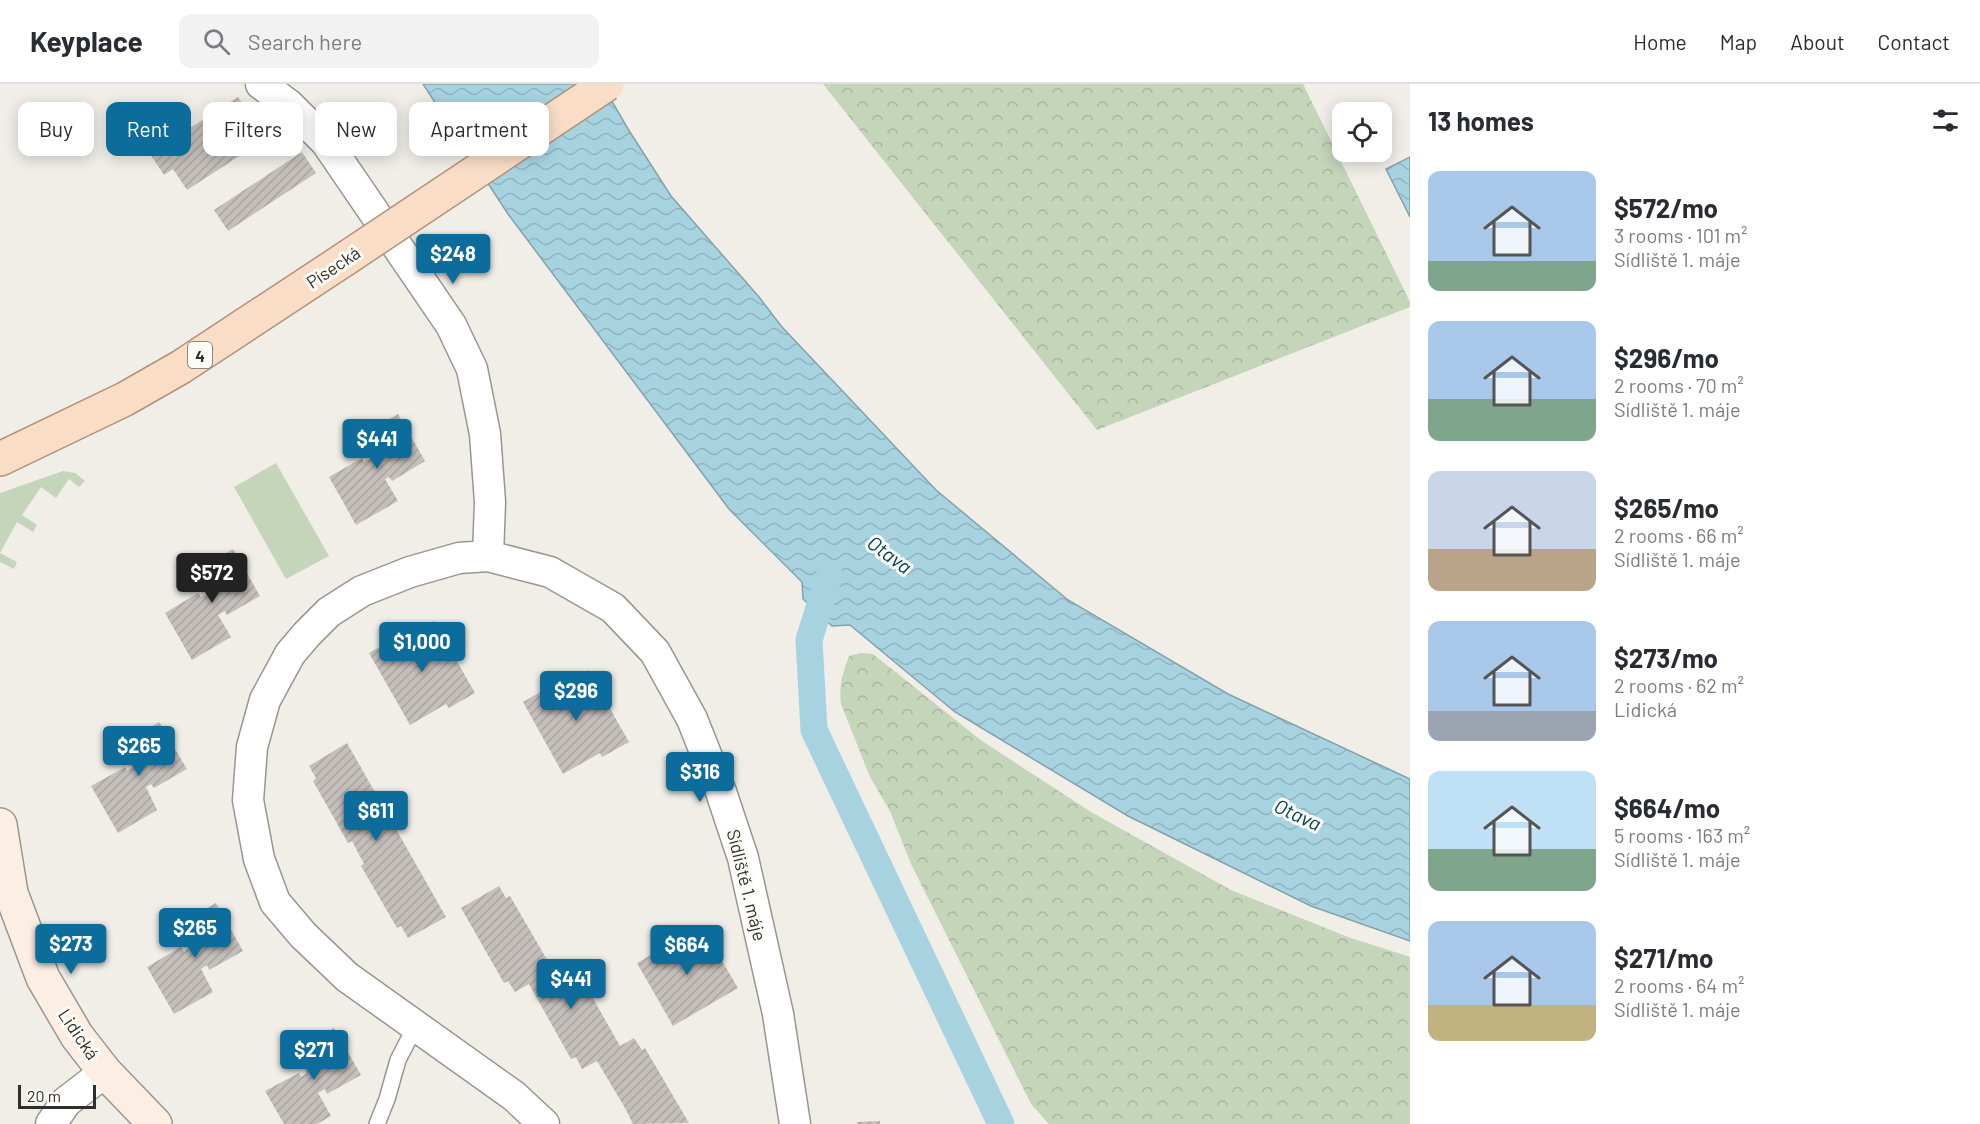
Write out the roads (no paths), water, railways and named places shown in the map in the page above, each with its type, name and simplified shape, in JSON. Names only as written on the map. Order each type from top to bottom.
[{"type":"main road","name":"Písecká","points":[[0,459],[115,405],[181,367],[607,84]]},
{"type":"main road","name":"Písecká","points":[[0,443],[50,434]]},
{"type":"street","points":[[261,84],[289,105],[326,142],[455,334],[472,369],[485,434],[490,502],[488,556]]},
{"type":"street","name":"Sídliště 1. máje","points":[[544,1124],[514,1096],[347,977],[303,935],[276,902],[259,859],[248,800],[252,747],[265,700],[290,654],[329,612],[362,591],[410,572],[459,558],[488,556],[550,572],[613,608],[655,652],[692,719],[721,792],[743,858],[778,1014],[795,1124]]},
{"type":"street","name":"Lidická","points":[[0,825],[10,893],[43,978],[77,1036],[105,1072],[155,1124]]},
{"type":"street","points":[[51,1124],[66,1102],[105,1072]]},
{"type":"lane","points":[[377,1124],[398,1060],[416,1025]]},
{"type":"water","name":"Otava","points":[[423,84],[602,84],[671,196],[759,297],[782,327],[936,490],[1068,600],[1228,694],[1410,779],[1410,941],[1311,906],[1128,816],[955,712],[850,625],[832,626],[803,599],[802,582],[729,509],[508,214],[470,156],[549,156],[549,102],[435,102]]},
{"type":"water","points":[[1410,157],[1410,217],[1386,169]]},
{"type":"waterway","points":[[829,576],[809,640],[814,730],[1001,1124]]}]
